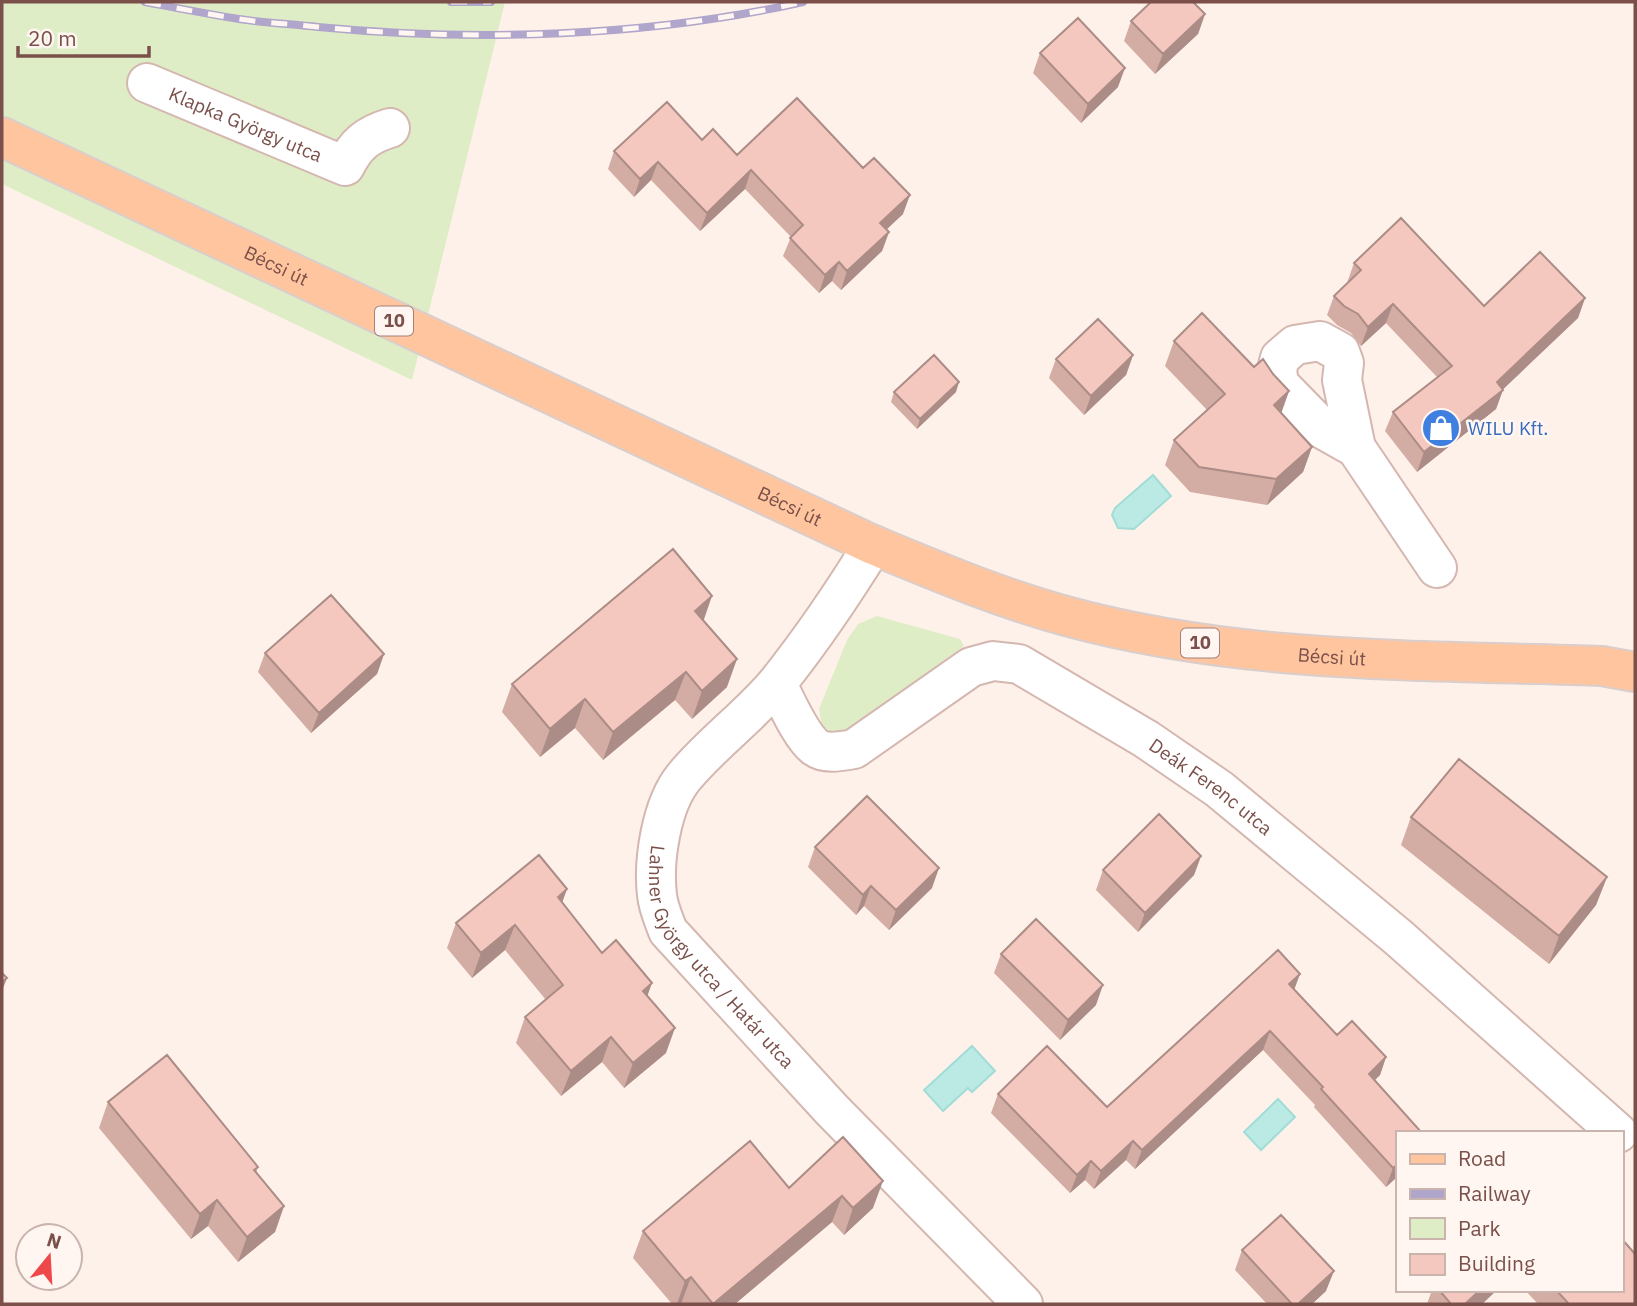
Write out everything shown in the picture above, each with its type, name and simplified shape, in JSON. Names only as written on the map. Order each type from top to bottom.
[{"type":"main road","name":"Bécsi út","points":[[2,137],[873,545],[968,583],[1067,617],[1183,641],[1317,657],[1602,666],[1635,672]]},
{"type":"street","name":"Klapka György utca","points":[[147,83],[345,166],[353,150],[369,134],[390,128]]},
{"type":"street","points":[[1356,448],[1437,568]]},
{"type":"street","name":"Lahner György utca / Határ utca","points":[[873,545],[846,589],[777,684],[682,779],[660,836],[656,863],[657,898],[668,931],[832,1111],[1023,1304]]},
{"type":"street","name":"Deák Ferenc utca","points":[[777,684],[805,735],[816,748],[834,752],[854,749],[971,667],[993,661],[1018,664],[1146,739],[1219,789],[1399,937],[1617,1131]]},
{"type":"green space","points":[[2,2],[505,2],[412,380],[2,184]]},
{"type":"green space","points":[[877,616],[960,639],[964,646],[847,729],[833,733],[822,726],[819,709],[847,640],[858,624]]},
{"type":"water","points":[[1153,475],[1171,496],[1134,529],[1118,528],[1112,515],[1115,508]]},
{"type":"water","points":[[972,1046],[995,1071],[972,1092],[968,1088],[943,1111],[924,1090]]},
{"type":"water","points":[[1278,1099],[1295,1117],[1261,1150],[1244,1132]]},
{"type":"building","points":[[1151,2],[1193,2],[1205,14],[1163,54],[1131,21]]},
{"type":"building","points":[[1078,18],[1125,68],[1088,104],[1040,53]]},
{"type":"building","points":[[797,98],[863,168],[874,158],[910,195],[880,223],[889,232],[847,271],[839,262],[825,275],[790,238],[803,225],[751,170],[707,213],[658,162],[640,179],[614,151],[667,102],[702,140],[713,129],[737,155]]},
{"type":"building","points":[[1401,218],[1484,306],[1540,252],[1585,298],[1497,382],[1503,390],[1424,452],[1393,412],[1452,366],[1393,304],[1368,327],[1358,314],[1334,296],[1361,270],[1354,263]]},
{"type":"building","points":[[1202,313],[1254,367],[1263,359],[1289,391],[1274,405],[1312,447],[1276,479],[1199,467],[1174,440],[1225,394],[1174,341]]},
{"type":"building","points":[[1098,319],[1133,355],[1091,396],[1056,359]]},
{"type":"building","points":[[934,355],[959,382],[920,419],[894,392]]},
{"type":"building","points":[[673,549],[712,596],[695,611],[737,659],[702,691],[686,672],[613,732],[585,699],[550,729],[512,684]]},
{"type":"building","points":[[331,595],[384,654],[319,713],[265,653]]},
{"type":"building","points":[[1459,759],[1607,877],[1559,936],[1411,817]]},
{"type":"building","points":[[867,796],[939,868],[896,910],[871,886],[863,895],[815,847]]},
{"type":"building","points":[[1159,814],[1201,856],[1145,913],[1103,870]]},
{"type":"building","points":[[539,855],[567,889],[558,897],[602,953],[616,940],[652,983],[643,991],[675,1028],[633,1063],[611,1037],[571,1071],[525,1017],[563,985],[515,925],[481,953],[456,923]]},
{"type":"building","points":[[1036,919],[1103,985],[1068,1020],[1001,954]]},
{"type":"building","points":[[1278,950],[1300,974],[1289,984],[1337,1035],[1352,1021],[1386,1057],[1369,1074],[1420,1131],[1396,1131],[1396,1166],[1393,1168],[1270,1031],[1142,1150],[1133,1141],[1101,1171],[1091,1161],[1077,1175],[998,1094],[1047,1046],[1107,1107]]},
{"type":"building","points":[[167,1055],[258,1167],[254,1170],[284,1206],[247,1237],[217,1200],[200,1214],[108,1102]]},
{"type":"building","points":[[843,1137],[883,1181],[853,1208],[842,1196],[713,1304],[691,1277],[685,1281],[643,1231],[750,1141],[789,1188]]},
{"type":"building","points":[[1281,1215],[1334,1271],[1298,1304],[1292,1304],[1242,1250]]},
{"type":"building","points":[[1623,1240],[1635,1254],[1635,1304],[1569,1304],[1558,1292],[1623,1292]]},
{"type":"building","points":[[1441,1292],[1478,1292],[1465,1304],[1451,1304]]},
{"type":"railway","points":[[145,2],[269,22],[378,32],[500,35],[684,23],[803,2]]},
{"type":"railway","points":[[451,2],[491,2]]},
{"type":"place","name":"WILU Kft.","points":[[1441,428]]}]
